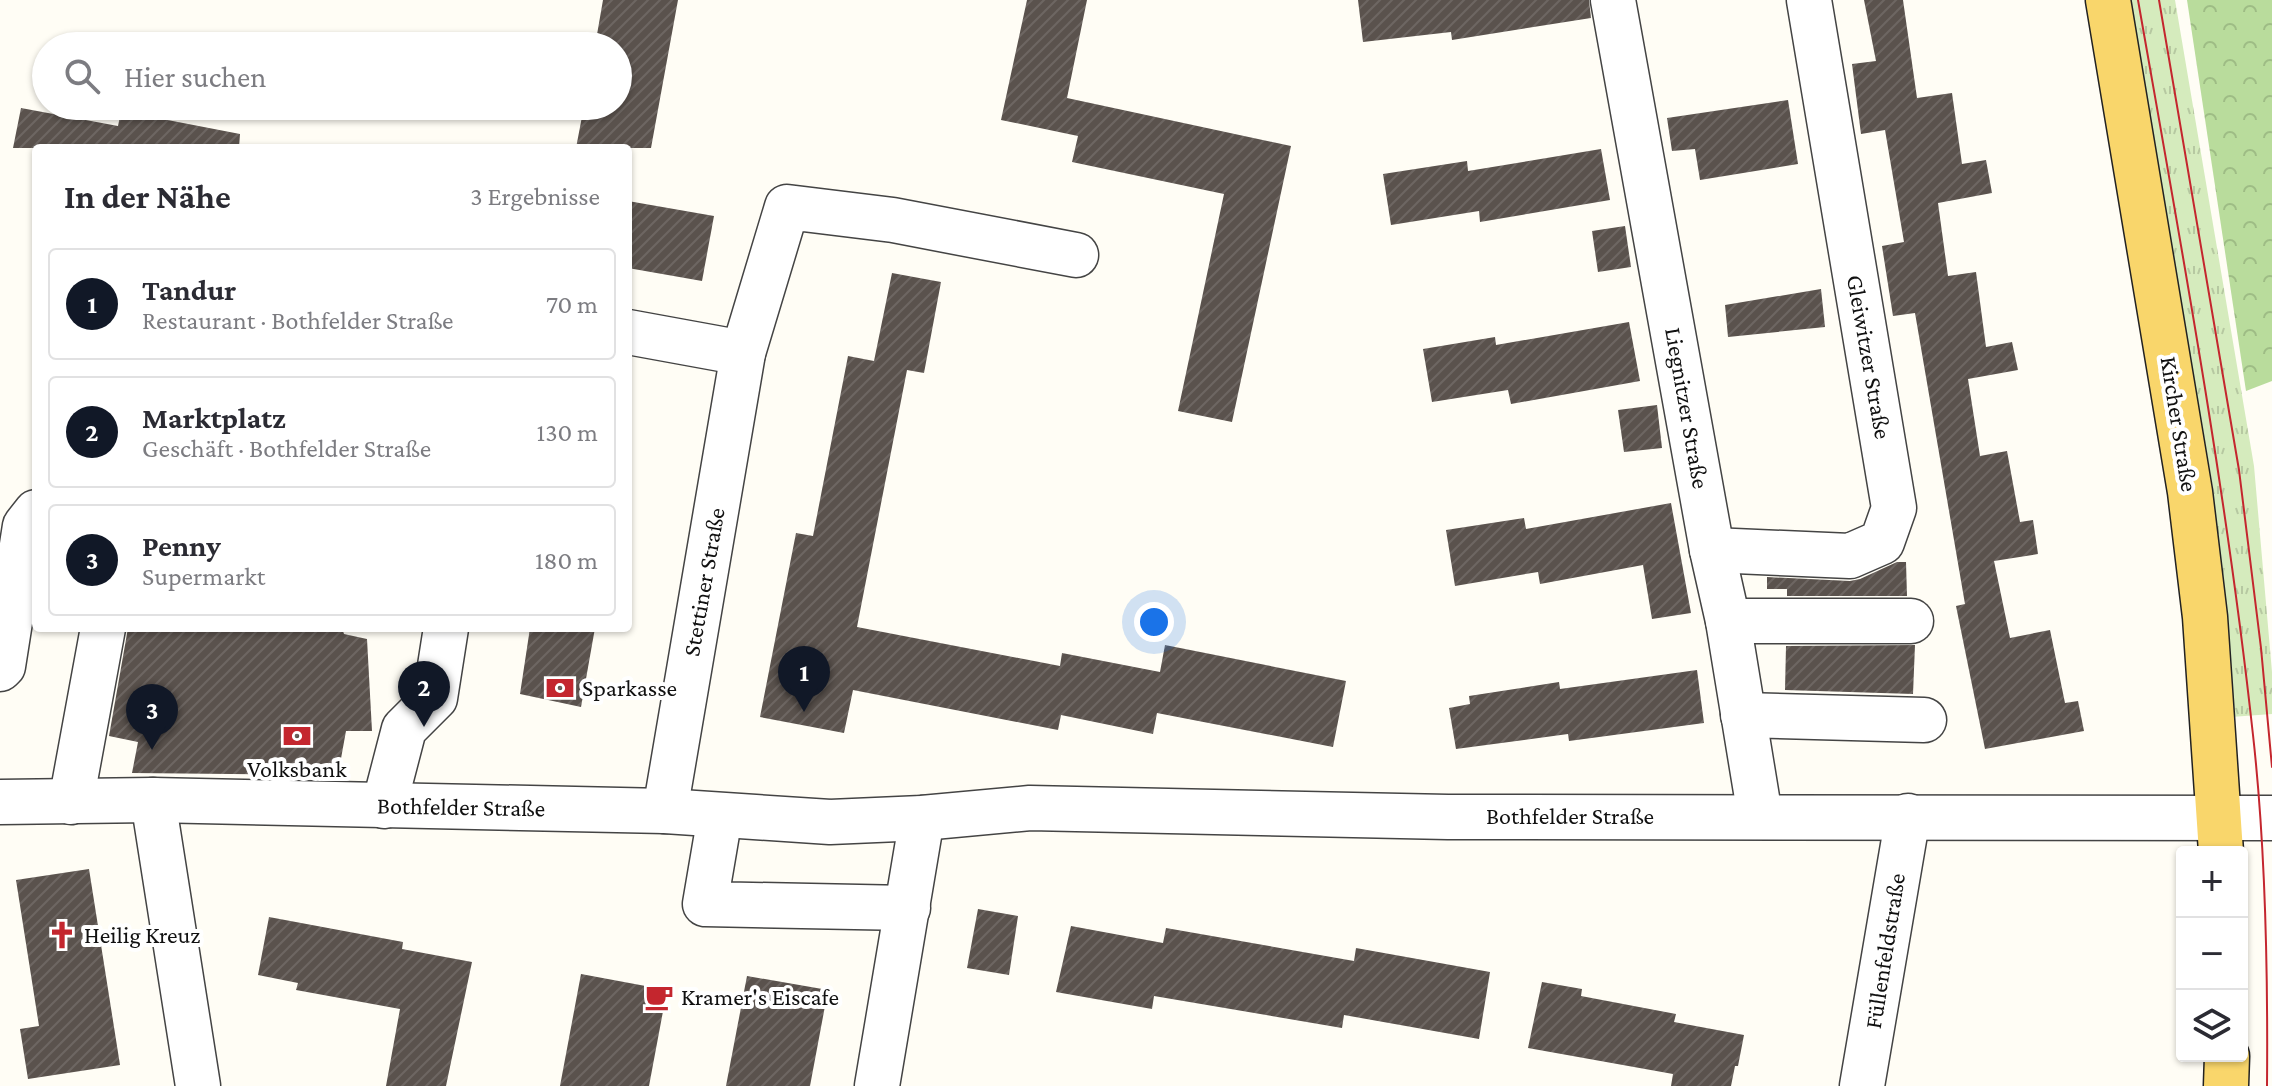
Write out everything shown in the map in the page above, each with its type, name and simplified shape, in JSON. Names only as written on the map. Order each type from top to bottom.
[{"type":"main road","name":"Kircher Straße","points":[[2108,0],[2190,492],[2205,617],[2220,834]]},
{"type":"main road","points":[[2226,1086],[2227,1062]]},
{"type":"street","name":"Liegnitzer Straße","points":[[1613,0],[1712,550],[1728,621],[1760,816]]},
{"type":"street","name":"Gleiwitzer Straße","points":[[1712,550],[1850,556],[1882,542],[1894,508],[1809,0]]},
{"type":"street","name":"Stettiner Straße","points":[[665,811],[743,353],[787,207],[893,220],[1076,255]]},
{"type":"street","points":[[632,333],[743,353]]},
{"type":"street","points":[[0,669],[3,666],[25,526],[32,517]]},
{"type":"street","points":[[1728,621],[1911,621]]},
{"type":"street","points":[[71,802],[102,632]]},
{"type":"street","points":[[384,806],[404,729],[435,698],[445,632]]},
{"type":"street","points":[[1743,715],[1924,720]]},
{"type":"street","name":"Bothfelder Straße","points":[[0,802],[153,800],[665,811],[830,822],[922,818],[1030,808],[1448,817],[1908,816],[2220,834],[2272,818]]},
{"type":"street","points":[[153,800],[198,1086]]},
{"type":"street","points":[[720,816],[705,904],[908,908]]},
{"type":"street","name":"Füllenfeldstraße","points":[[1862,1086],[1908,816]]},
{"type":"street","points":[[877,1086],[922,818]]},
{"type":"green space","points":[[2129,0],[2175,0],[2254,466],[2272,672],[2272,714],[2231,717],[2213,488]]},
{"type":"green space","points":[[2187,0],[2272,0],[2272,381],[2246,391]]},
{"type":"building","points":[[603,0],[678,0],[651,148],[632,148],[632,144],[577,144],[581,120],[632,120],[632,32],[597,32]]},
{"type":"building","points":[[1027,0],[1087,0],[1067,98],[1291,146],[1232,422],[1178,411],[1224,194],[1072,162],[1078,136],[1001,120]]},
{"type":"building","points":[[1358,0],[1589,0],[1591,18],[1452,40],[1451,32],[1363,42]]},
{"type":"building","points":[[1864,0],[1903,0],[1917,98],[1952,93],[1962,164],[1986,160],[1992,193],[1938,203],[1948,276],[1976,272],[1986,347],[2012,342],[2018,370],[1968,379],[1980,456],[2007,451],[2020,522],[2033,520],[2038,554],[1994,561],[2010,638],[2050,630],[2065,703],[2078,701],[2084,731],[1985,749],[1956,606],[1965,604],[1915,313],[1893,316],[1882,246],[1904,242],[1885,130],[1861,134],[1852,64],[1876,61]]},
{"type":"building","points":[[1788,100],[1798,164],[1700,180],[1695,149],[1672,151],[1667,118]]},
{"type":"building","points":[[21,108],[32,110],[32,120],[86,120],[118,126],[119,120],[168,120],[240,134],[239,144],[32,144],[32,148],[13,148]]},
{"type":"building","points":[[1601,149],[1610,200],[1480,222],[1479,211],[1391,225],[1383,174],[1467,161],[1468,171]]},
{"type":"building","points":[[632,202],[714,216],[702,281],[632,269]]},
{"type":"building","points":[[1625,226],[1631,267],[1598,272],[1592,231]]},
{"type":"building","points":[[892,273],[941,282],[924,373],[907,370],[857,627],[1060,666],[1062,653],[1160,672],[1165,645],[1346,681],[1333,747],[1157,713],[1153,734],[1061,715],[1058,730],[853,690],[844,733],[760,717],[796,533],[813,536],[848,356],[874,361]]},
{"type":"building","points":[[1821,289],[1825,327],[1728,337],[1725,305]]},
{"type":"building","points":[[1629,322],[1640,381],[1511,404],[1508,390],[1432,402],[1423,349],[1495,337],[1496,345]]},
{"type":"building","points":[[1657,405],[1662,448],[1624,452],[1618,410]]},
{"type":"building","points":[[1671,503],[1691,613],[1652,619],[1643,565],[1540,584],[1538,572],[1455,586],[1446,530],[1524,518],[1526,529]]},
{"type":"building","points":[[1897,562],[1906,562],[1907,596],[1787,596],[1787,589],[1767,589],[1767,577],[1850,581]]},
{"type":"building","points":[[127,632],[343,632],[367,639],[372,731],[346,731],[338,775],[132,773],[138,742],[109,736]]},
{"type":"building","points":[[529,632],[594,632],[581,707],[520,694]]},
{"type":"building","points":[[1915,645],[1913,694],[1785,690],[1786,646]]},
{"type":"building","points":[[1697,670],[1704,723],[1569,741],[1568,734],[1456,749],[1449,708],[1470,704],[1469,696],[1559,682],[1560,689]]},
{"type":"building","name":"Heilig Kreuz","points":[[89,869],[120,1065],[28,1079],[20,1029],[39,1026],[16,880]]},
{"type":"building","points":[[978,909],[1018,916],[1009,975],[967,968]]},
{"type":"building","points":[[269,917],[403,942],[402,949],[472,962],[446,1086],[386,1086],[400,1009],[296,990],[298,983],[258,975]]},
{"type":"building","points":[[1071,926],[1163,943],[1166,928],[1354,961],[1356,948],[1490,972],[1479,1039],[1344,1015],[1342,1028],[1154,996],[1152,1009],[1056,992]]},
{"type":"building","points":[[581,974],[667,990],[649,1086],[560,1086]]},
{"type":"building","points":[[747,976],[828,990],[810,1086],[726,1086]]},
{"type":"building","points":[[1542,982],[1582,989],[1581,996],[1676,1014],[1674,1022],[1744,1035],[1731,1086],[1671,1086],[1673,1074],[1528,1048]]},
{"type":"tram line","points":[[2138,0],[2202,367],[2242,643],[2263,866],[2267,1086]]},
{"type":"tram line","points":[[2159,0],[2239,470],[2272,767]]},
{"type":"place","name":"Sparkasse","points":[[560,688]]},
{"type":"place","name":"Tandur","points":[[804,712]]},
{"type":"place","name":"Marktplatz","points":[[424,727]]},
{"type":"place","name":"Volksbank","points":[[297,736]]},
{"type":"place","name":"Penny","points":[[152,750]]},
{"type":"place","name":"Heilig Kreuz","points":[[62,935]]},
{"type":"place","name":"Kramer's Eiscafe","points":[[659,997]]}]
